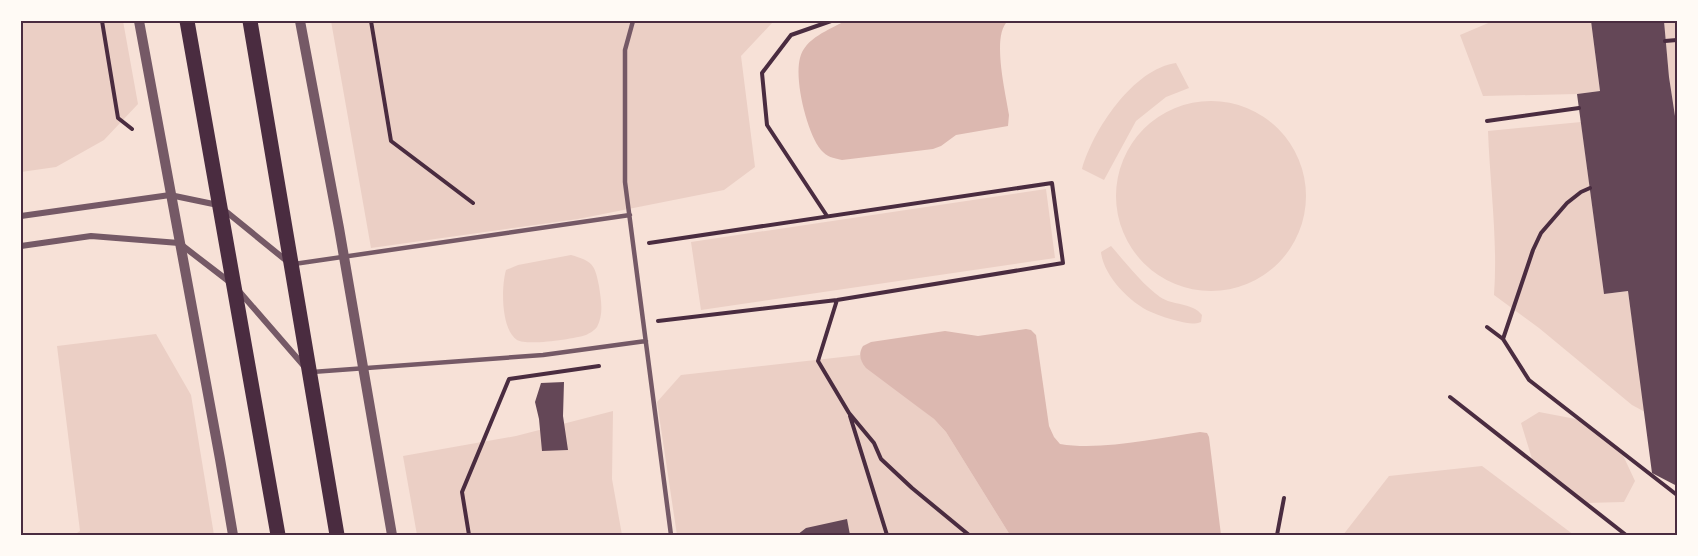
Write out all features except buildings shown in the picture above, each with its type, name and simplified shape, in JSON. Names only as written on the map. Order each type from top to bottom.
[{"type":"main road","points":[[187,21],[278,535]]},
{"type":"main road","points":[[250,21],[337,535]]},
{"type":"street","points":[[139,21],[233,535]]},
{"type":"street","points":[[300,21],[339,228],[392,535]]},
{"type":"street","points":[[21,216],[170,195],[218,205],[290,264]]},
{"type":"street","points":[[21,246],[91,236],[179,243],[235,286],[309,372]]},
{"type":"lane","points":[[633,21],[625,50],[625,182],[672,535]]},
{"type":"lane","points":[[290,264],[630,215]]},
{"type":"lane","points":[[309,372],[543,355],[646,341]]},
{"type":"path","points":[[102,21],[118,117],[132,129]]},
{"type":"path","points":[[371,21],[391,141],[473,202]]},
{"type":"path","points":[[827,216],[767,125],[762,73],[790,35],[831,21]]},
{"type":"path","points":[[1665,41],[1677,40]]},
{"type":"path","points":[[1487,121],[1579,108]]},
{"type":"path","points":[[633,245],[1052,183],[1063,263],[837,300],[643,323]]},
{"type":"path","points":[[1503,339],[1541,233],[1567,203],[1590,188]]},
{"type":"path","points":[[837,300],[818,360],[849,413],[874,443],[881,459],[969,535]]},
{"type":"path","points":[[1487,327],[1503,339],[1529,380],[1677,495]]},
{"type":"path","points":[[469,535],[462,492],[509,379],[546,373]]},
{"type":"path","points":[[1450,397],[1626,535]]},
{"type":"path","points":[[849,413],[887,535]]},
{"type":"path","points":[[1276,535],[1284,498]]},
{"type":"shaded area","points":[[21,21],[123,21],[138,104],[104,140],[56,167],[21,172]]},
{"type":"shaded area","points":[[331,21],[778,21],[772,23],[741,56],[755,167],[724,190],[578,219],[371,248]]},
{"type":"shaded area","points":[[845,21],[1008,21],[1003,28],[1000,51],[1009,115],[1008,126],[956,135],[933,149],[842,160],[826,154],[821,150],[811,132],[803,106],[799,79],[800,58],[812,40]]},
{"type":"shaded area","points":[[1493,21],[1591,21],[1600,91],[1577,94],[1483,96],[1460,35]]},
{"type":"shaded area","points":[[1664,21],[1677,21],[1677,129],[1669,77]]},
{"type":"shaded area","points":[[1176,63],[1189,88],[1166,97],[1136,121],[1104,180],[1082,169],[1087,153],[1105,120],[1130,89],[1160,68]]},
{"type":"shaded area","points":[[1202,101],[1220,101],[1256,112],[1278,129],[1290,143],[1299,160],[1306,196],[1299,232],[1290,249],[1278,263],[1256,280],[1239,287],[1220,291],[1202,291],[1166,280],[1144,263],[1132,249],[1120,224],[1116,205],[1116,187],[1127,151],[1144,129],[1158,117],[1183,105]]},
{"type":"shaded area","points":[[1581,122],[1604,294],[1628,291],[1645,412],[1632,405],[1539,328],[1494,295],[1494,233],[1488,131]]},
{"type":"shaded area","points":[[1046,189],[1055,258],[701,310],[691,242]]},
{"type":"shaded area","points":[[1111,246],[1154,292],[1165,300],[1198,311],[1202,315],[1201,322],[1190,323],[1151,312],[1126,295],[1112,279],[1103,261],[1101,252]]},
{"type":"shaded area","points":[[571,255],[591,264],[596,273],[601,307],[601,317],[597,327],[586,335],[572,338],[540,342],[517,340],[512,335],[505,318],[503,287],[506,270],[518,265]]},
{"type":"shaded area","points":[[1026,329],[1036,335],[1049,426],[1060,444],[1111,445],[1200,432],[1207,433],[1221,535],[1010,535],[946,432],[934,419],[866,368],[860,357],[863,346],[871,342],[945,331],[978,336]]},
{"type":"shaded area","points":[[156,334],[191,395],[214,535],[74,535],[80,531],[57,346]]},
{"type":"shaded area","points":[[860,355],[862,362],[934,419],[946,432],[1010,535],[677,535],[657,402],[681,375]]},
{"type":"shaded area","points":[[613,411],[612,479],[622,535],[417,535],[403,456],[516,436]]},
{"type":"shaded area","points":[[1539,412],[1581,420],[1621,451],[1635,481],[1624,502],[1585,503],[1533,462],[1521,423]]},
{"type":"shaded area","points":[[1482,466],[1574,535],[1343,535],[1389,476]]}]
